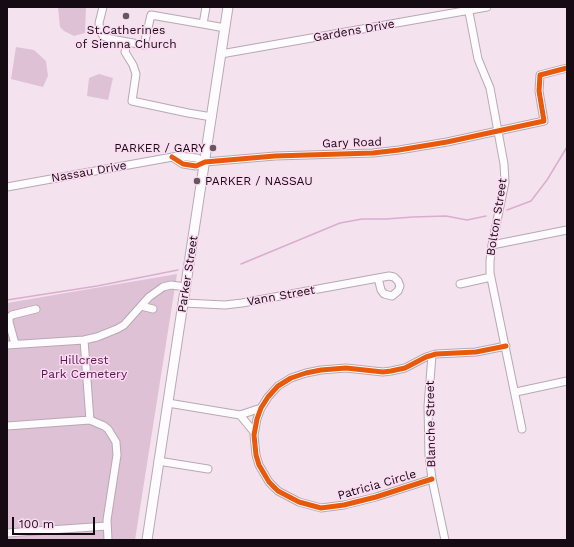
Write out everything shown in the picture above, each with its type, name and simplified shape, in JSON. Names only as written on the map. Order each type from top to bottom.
[{"type":"main road","name":"Parker Street","points":[[147,540],[228,7]]},
{"type":"street","points":[[103,7],[99,24],[102,36],[144,45],[151,16],[225,28]]},
{"type":"street","points":[[203,24],[206,7]]},
{"type":"street","name":"Gardens Drive","points":[[221,54],[468,8],[487,7]]},
{"type":"street","name":"Bolton Street","points":[[468,8],[478,59],[490,88],[504,164],[505,182],[492,245],[490,261],[491,277],[516,392],[522,429]]},
{"type":"street","points":[[127,42],[125,52],[133,65],[136,74],[132,101],[212,117]]},
{"type":"street","name":"Gary Road","points":[[205,162],[275,156],[373,153],[399,150],[447,142],[544,121],[539,91],[540,75],[567,68]]},
{"type":"street","name":"Nassau Drive","points":[[7,187],[172,158],[183,164],[196,166],[205,162]]},
{"type":"street","points":[[492,245],[567,230]]},
{"type":"street","points":[[460,284],[491,277]]},
{"type":"street","name":"Vann Street","points":[[184,303],[230,305],[378,278]]},
{"type":"street","points":[[7,345],[84,340],[98,337],[117,330],[124,325],[149,297],[163,287],[171,285],[186,288]]},
{"type":"street","points":[[141,306],[153,309]]},
{"type":"street","points":[[15,344],[9,322],[10,317],[36,309]]},
{"type":"street","points":[[84,340],[90,420]]},
{"type":"street","name":"Patricia Circle","points":[[432,479],[344,505],[321,508],[310,506],[288,497],[278,491],[269,482],[259,465],[256,455],[254,432],[257,419],[268,397],[278,386],[291,378],[306,373],[338,369],[391,371],[405,368],[432,355],[476,352],[506,346]]},
{"type":"street","name":"Blanche Street","points":[[432,355],[428,418],[429,455],[432,479],[445,540]]},
{"type":"street","points":[[516,392],[567,381]]},
{"type":"street","points":[[168,403],[240,415],[262,408]]},
{"type":"street","points":[[240,415],[254,432]]},
{"type":"street","points":[[7,426],[90,420],[108,429],[117,446],[117,461],[107,526],[108,540]]},
{"type":"street","points":[[158,461],[208,469]]},
{"type":"street","points":[[7,533],[107,526]]},
{"type":"street","points":[[17,532],[18,540]]},
{"type":"green space","points":[[86,7],[85,33],[74,36],[64,31],[60,27],[58,8]]},
{"type":"green space","points":[[16,47],[34,50],[46,61],[48,76],[43,87],[11,79]]},
{"type":"green space","points":[[99,74],[113,78],[108,100],[87,96],[89,78]]},
{"type":"green space","name":"Hillcrest Park Cemetery","points":[[177,274],[135,540],[7,540],[7,303]]},
{"type":"waterway","points":[[507,210],[531,201],[547,180],[567,147]]},
{"type":"waterway","points":[[241,264],[340,223],[362,219],[446,216],[467,220],[486,216]]},
{"type":"waterway","points":[[7,300],[97,286],[178,270]]},
{"type":"cycle path","points":[[172,157],[183,164],[196,166],[205,162],[275,156],[373,153],[447,142],[544,121],[539,91],[540,75],[567,68]]},
{"type":"cycle path","points":[[432,479],[376,497],[344,505],[321,508],[299,502],[278,491],[269,482],[259,465],[256,455],[254,435],[261,408],[278,386],[291,378],[306,373],[346,368],[383,372],[391,371],[405,368],[426,357],[436,354],[476,352],[506,346]]},
{"type":"place","name":"St.Catherines of Sienna Church","points":[[126,16]]},
{"type":"place","name":"PARKER / GARY","points":[[213,148]]},
{"type":"place","name":"PARKER / NASSAU","points":[[197,181]]}]
